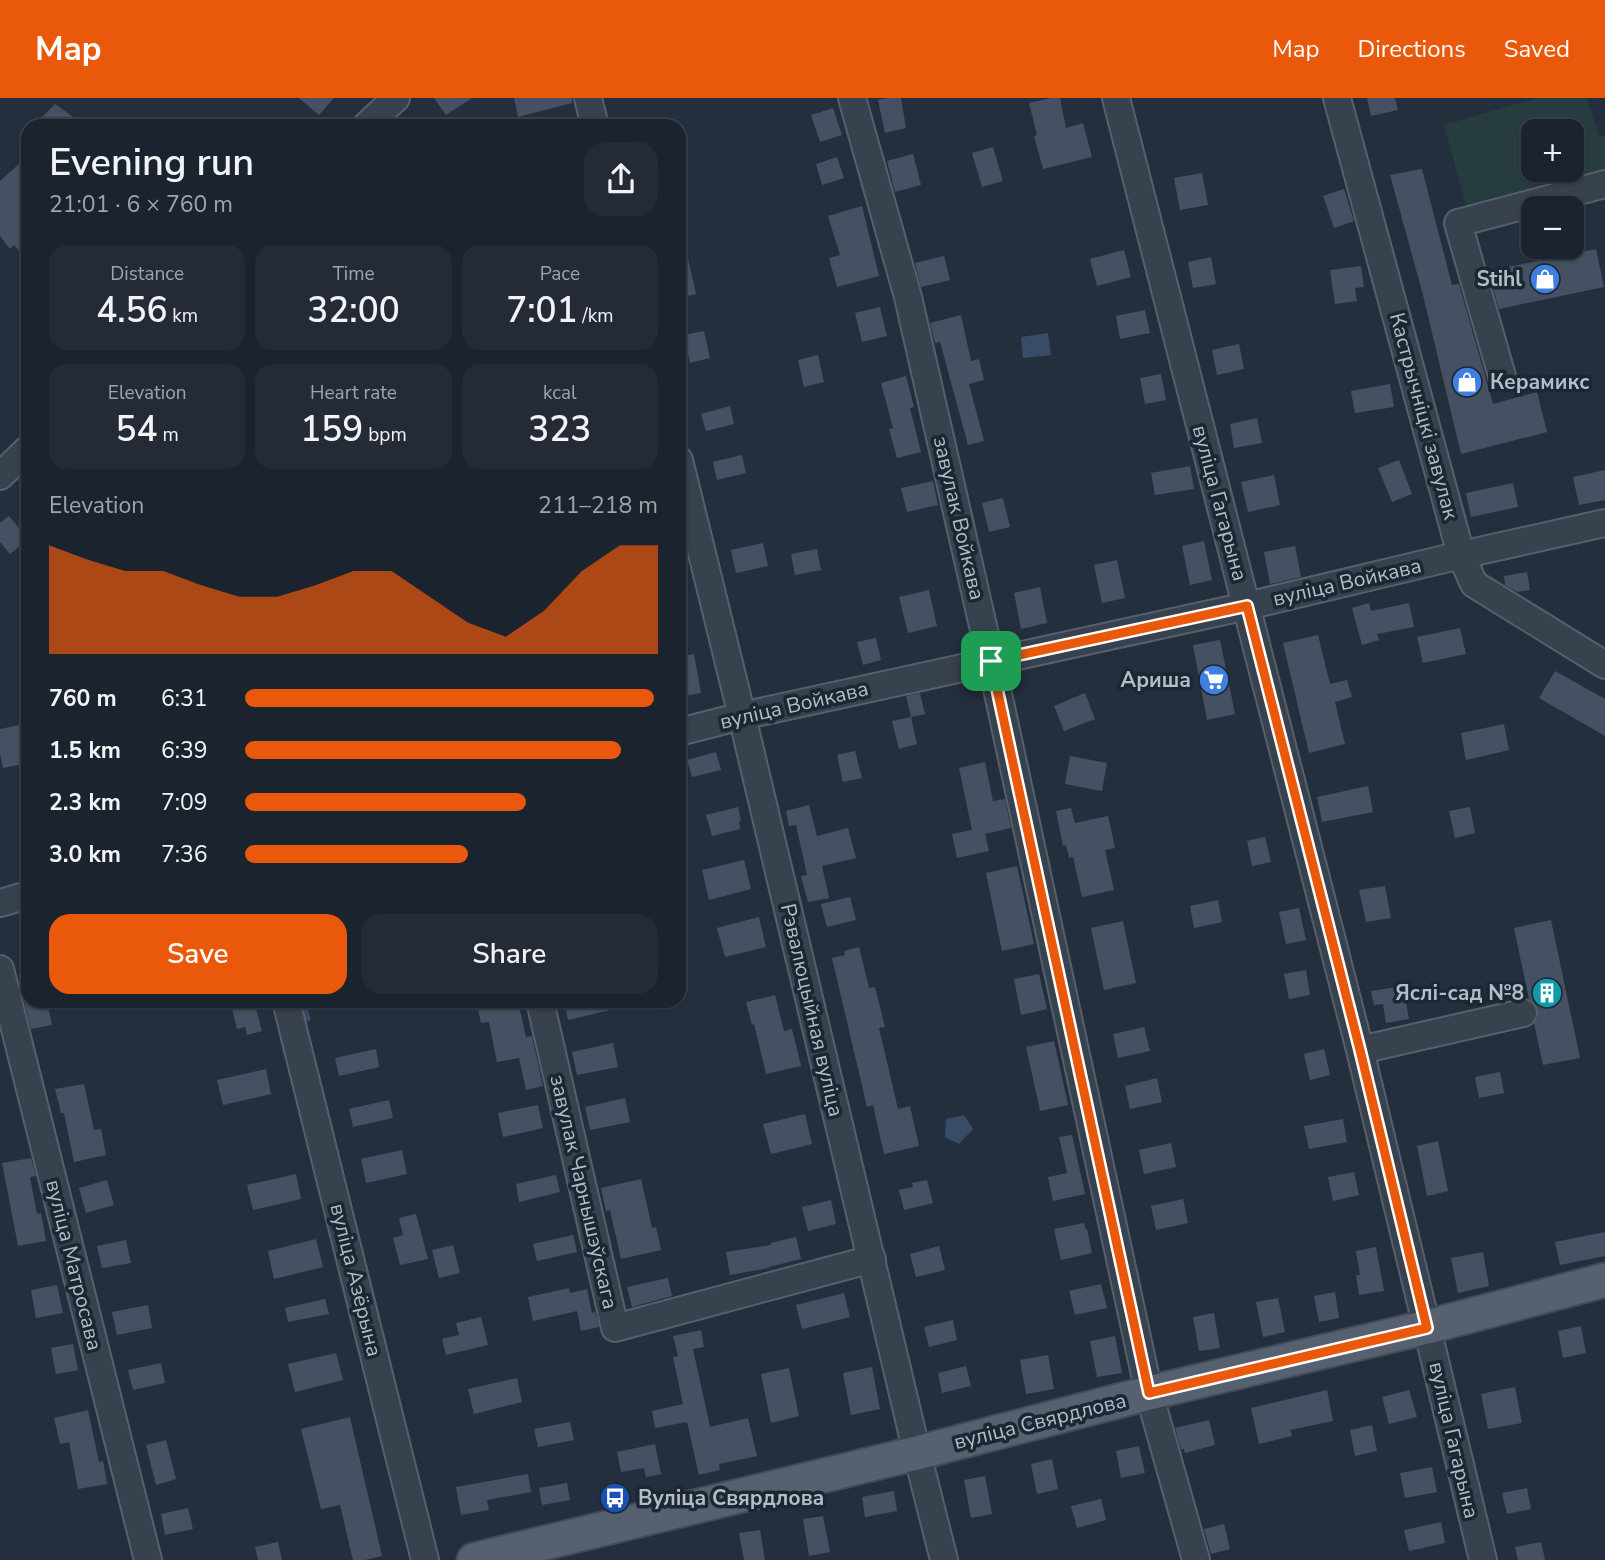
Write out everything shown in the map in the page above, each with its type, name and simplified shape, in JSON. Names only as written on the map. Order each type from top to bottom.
[{"type":"main road","name":"вуліца Свярдлова","points":[[474,1560],[917,1453],[1149,1393],[1427,1328],[1605,1280]]},
{"type":"street","points":[[374,119],[396,98]]},
{"type":"street","points":[[588,98],[593,119]]},
{"type":"street","name":"завулак Войкава","points":[[852,98],[908,297],[991,661],[1149,1393],[1196,1560]]},
{"type":"street","name":"вуліца Гагарына","points":[[1116,98],[1360,1050],[1483,1560]]},
{"type":"street","name":"Кастрычніцкі завулак","points":[[1337,98],[1461,555],[1474,584],[1605,665]]},
{"type":"street","points":[[1502,376],[1458,223],[1605,184]]},
{"type":"street","points":[[0,476],[21,456]]},
{"type":"street","name":"вуліца Войкава","points":[[686,730],[1247,606],[1605,523]]},
{"type":"street","name":"Рэвалюцыйная вуліца","points":[[687,524],[742,716],[944,1560]]},
{"type":"street","points":[[0,902],[21,897]]},
{"type":"street","name":"вуліца Матросава","points":[[0,969],[148,1560]]},
{"type":"street","name":"вуліца Азёрына","points":[[288,1008],[425,1560]]},
{"type":"street","name":"завулак Чарнышэўскага","points":[[542,1008],[615,1328],[872,1259]]},
{"type":"street","points":[[1360,1050],[1523,1013]]},
{"type":"green space","points":[[1536,98],[1587,98],[1599,136],[1605,135],[1605,171],[1584,177],[1584,119],[1521,119],[1521,182],[1568,182],[1468,212],[1444,125]]},
{"type":"water","points":[[1048,333],[1051,355],[1023,358],[1021,337]]},
{"type":"water","points":[[964,1115],[973,1129],[959,1144],[945,1137],[946,1119]]},
{"type":"building","points":[[299,98],[334,98],[319,115]]},
{"type":"building","points":[[434,98],[472,98],[446,115]]},
{"type":"building","points":[[514,98],[572,98],[572,103],[518,117]]},
{"type":"building","points":[[901,98],[906,128],[885,133],[878,100]]},
{"type":"building","points":[[1060,98],[1066,128],[1083,123],[1092,157],[1043,169],[1029,103]]},
{"type":"building","points":[[1367,98],[1395,98],[1398,110],[1371,116]]},
{"type":"building","points":[[55,104],[73,117],[71,119],[40,119]]},
{"type":"building","points":[[833,108],[842,135],[820,142],[811,115]]},
{"type":"building","points":[[993,147],[1003,181],[982,187],[972,153]]},
{"type":"building","points":[[913,154],[921,185],[895,192],[887,161]]},
{"type":"building","points":[[837,157],[844,178],[822,185],[816,164]]},
{"type":"building","points":[[21,162],[20,252],[14,245],[10,249],[0,236],[0,181]]},
{"type":"building","points":[[1422,169],[1452,285],[1459,284],[1493,404],[1537,392],[1547,432],[1461,454],[1422,291],[1390,175]]},
{"type":"building","points":[[1202,173],[1208,205],[1180,210],[1174,178]]},
{"type":"building","points":[[1344,189],[1354,221],[1334,228],[1323,196]]},
{"type":"building","points":[[862,206],[879,276],[837,287],[829,258],[840,255],[828,216]]},
{"type":"building","points":[[686,249],[696,294],[686,296]]},
{"type":"building","name":"Stihl","points":[[1596,249],[1604,287],[1499,309],[1488,271],[1547,259],[1584,259],[1584,251]]},
{"type":"building","points":[[1124,250],[1131,277],[1097,286],[1090,259]]},
{"type":"building","points":[[944,256],[950,280],[921,287],[915,263]]},
{"type":"building","points":[[1211,257],[1216,284],[1193,288],[1188,262]]},
{"type":"building","points":[[1361,266],[1364,287],[1355,288],[1357,301],[1335,304],[1330,270]]},
{"type":"building","points":[[880,307],[887,336],[862,342],[855,313]]},
{"type":"building","points":[[1145,310],[1150,333],[1120,339],[1116,316]]},
{"type":"building","points":[[961,315],[971,361],[979,359],[984,380],[969,384],[984,441],[968,445],[940,342],[935,343],[930,323]]},
{"type":"building","points":[[704,331],[710,358],[690,363],[686,335]]},
{"type":"building","points":[[1239,344],[1244,369],[1217,375],[1212,350]]},
{"type":"building","points":[[818,355],[824,382],[804,387],[798,360]]},
{"type":"building","points":[[1161,374],[1166,400],[1145,404],[1140,378]]},
{"type":"building","points":[[906,376],[914,407],[910,408],[921,452],[897,458],[889,429],[893,428],[881,383]]},
{"type":"building","points":[[1390,384],[1394,407],[1355,413],[1351,391]]},
{"type":"building","points":[[730,406],[734,424],[706,431],[701,414]]},
{"type":"building","points":[[1257,418],[1262,443],[1234,448],[1230,424]]},
{"type":"building","points":[[742,455],[746,473],[717,480],[713,462]]},
{"type":"building","points":[[1399,460],[1412,494],[1392,502],[1378,468]]},
{"type":"building","points":[[1190,466],[1194,489],[1155,495],[1151,473]]},
{"type":"building","points":[[1605,470],[1605,500],[1579,505],[1573,477]]},
{"type":"building","points":[[1274,475],[1280,505],[1248,512],[1241,482]]},
{"type":"building","points":[[933,481],[938,505],[907,512],[901,488]]},
{"type":"building","points":[[1513,483],[1518,507],[1471,517],[1466,493]]},
{"type":"building","points":[[1003,498],[1010,527],[989,532],[982,503]]},
{"type":"building","points":[[9,516],[21,531],[21,545],[10,554],[0,542],[0,523]]},
{"type":"building","points":[[1204,541],[1212,580],[1190,585],[1182,546]]},
{"type":"building","points":[[763,543],[768,566],[736,573],[731,550]]},
{"type":"building","points":[[1295,546],[1301,577],[1270,584],[1264,552]]},
{"type":"building","points":[[817,549],[821,570],[795,575],[791,554]]},
{"type":"building","points":[[1117,560],[1125,598],[1102,603],[1094,565]]},
{"type":"building","points":[[1527,572],[1530,590],[1517,592],[1505,585],[1504,576]]},
{"type":"building","points":[[1040,587],[1047,623],[1021,629],[1014,593]]},
{"type":"building","points":[[929,590],[937,626],[908,633],[899,597]]},
{"type":"building","points":[[1369,603],[1371,611],[1409,603],[1414,627],[1377,634],[1379,640],[1362,645],[1352,608]]},
{"type":"building","points":[[1460,628],[1466,654],[1423,663],[1417,637]]},
{"type":"building","points":[[1318,635],[1330,684],[1347,680],[1352,697],[1335,702],[1345,744],[1309,753],[1283,643]]},
{"type":"building","points":[[876,638],[881,660],[863,665],[857,642]]},
{"type":"building","name":"Ариша","points":[[1220,640],[1235,714],[1207,720],[1193,645]]},
{"type":"building","points":[[694,654],[701,693],[686,696],[686,656]]},
{"type":"building","points":[[1555,671],[1605,699],[1605,736],[1539,698]]},
{"type":"building","points":[[920,693],[925,714],[911,717],[906,696]]},
{"type":"building","points":[[1085,693],[1095,719],[1064,731],[1054,706]]},
{"type":"building","points":[[911,717],[917,744],[899,749],[892,721]]},
{"type":"building","points":[[1504,724],[1509,750],[1466,760],[1461,733]]},
{"type":"building","points":[[20,725],[21,764],[3,768],[0,729]]},
{"type":"building","points":[[855,751],[862,778],[843,782],[837,755]]},
{"type":"building","points":[[716,752],[721,770],[692,777],[687,760]]},
{"type":"building","points":[[1070,756],[1107,763],[1102,791],[1065,784]]},
{"type":"building","points":[[985,762],[993,801],[1005,799],[1011,828],[985,834],[989,851],[957,858],[952,834],[972,830],[959,768]]},
{"type":"building","points":[[1368,786],[1373,812],[1322,822],[1317,797]]},
{"type":"building","points":[[809,805],[817,836],[848,828],[856,858],[822,866],[829,898],[808,902],[801,876],[807,875],[796,825],[789,826],[786,811]]},
{"type":"building","points":[[738,807],[740,829],[712,836],[706,815]]},
{"type":"building","points":[[1470,807],[1475,833],[1455,838],[1449,811]]},
{"type":"building","points":[[1071,808],[1075,823],[1108,816],[1115,848],[1105,850],[1114,890],[1082,897],[1073,857],[1069,858],[1066,845],[1063,846],[1056,811]]},
{"type":"building","points":[[1265,837],[1271,862],[1252,866],[1247,841]]},
{"type":"building","points":[[744,860],[751,889],[709,900],[702,870]]},
{"type":"building","points":[[1017,866],[1034,944],[1002,951],[986,873]]},
{"type":"building","points":[[1385,886],[1391,918],[1366,922],[1359,890]]},
{"type":"building","points":[[850,897],[856,920],[827,927],[821,904]]},
{"type":"building","points":[[1218,900],[1222,922],[1194,928],[1190,906]]},
{"type":"building","points":[[1299,908],[1306,940],[1286,944],[1279,912]]},
{"type":"building","points":[[759,917],[766,947],[725,957],[717,928]]},
{"type":"building","name":"Яслі-сад №8","points":[[1551,920],[1580,1058],[1543,1065],[1534,1023],[1538,1010],[1535,1003],[1529,999],[1514,928]]},
{"type":"building","points":[[1123,921],[1136,983],[1104,990],[1091,928]]},
{"type":"building","points":[[859,947],[869,988],[875,987],[885,1027],[879,1028],[898,1109],[910,1106],[919,1146],[884,1154],[873,1105],[867,1107],[832,958],[845,955],[844,951]]},
{"type":"building","points":[[1306,970],[1310,995],[1289,999],[1284,974]]},
{"type":"building","points":[[1039,974],[1047,1009],[1021,1015],[1014,979]]},
{"type":"building","points":[[1403,986],[1409,1019],[1386,1023],[1383,1004],[1374,1005],[1371,991]]},
{"type":"building","points":[[775,995],[784,1031],[792,1029],[801,1066],[766,1074],[746,1002]]},
{"type":"building","points":[[26,1008],[48,1008],[52,1025],[31,1029]]},
{"type":"building","points":[[232,1008],[256,1008],[262,1031],[247,1035],[245,1027],[237,1029]]},
{"type":"building","points":[[478,1008],[520,1008],[526,1037],[532,1036],[543,1086],[526,1090],[519,1058],[497,1062],[489,1022],[481,1023]]},
{"type":"building","points":[[565,1008],[620,1008],[568,1020]]},
{"type":"building","points":[[1144,1027],[1150,1051],[1118,1058],[1113,1034]]},
{"type":"building","points":[[1054,1041],[1068,1105],[1040,1111],[1026,1047]]},
{"type":"building","points":[[613,1043],[618,1067],[577,1075],[572,1052]]},
{"type":"building","points":[[376,1049],[379,1067],[339,1076],[335,1058]]},
{"type":"building","points":[[1324,1049],[1330,1075],[1310,1080],[1304,1054]]},
{"type":"building","points":[[266,1069],[271,1094],[223,1105],[217,1080]]},
{"type":"building","points":[[1500,1072],[1504,1093],[1479,1098],[1475,1077]]},
{"type":"building","points":[[1157,1078],[1162,1102],[1130,1109],[1125,1086]]},
{"type":"building","points":[[84,1084],[94,1130],[101,1129],[106,1155],[74,1162],[64,1113],[61,1113],[55,1089]]},
{"type":"building","points":[[625,1098],[630,1122],[590,1130],[585,1107]]},
{"type":"building","points":[[389,1100],[393,1118],[353,1127],[349,1109]]},
{"type":"building","points":[[538,1105],[543,1128],[503,1137],[498,1113]]},
{"type":"building","points":[[805,1114],[812,1144],[771,1154],[763,1124]]},
{"type":"building","points":[[1343,1119],[1347,1142],[1309,1149],[1304,1126]]},
{"type":"building","points":[[1072,1135],[1085,1194],[1053,1201],[1048,1177],[1067,1173],[1059,1137]]},
{"type":"building","points":[[1438,1141],[1448,1191],[1427,1196],[1417,1146]]},
{"type":"building","points":[[1171,1143],[1176,1167],[1144,1174],[1139,1150]]},
{"type":"building","points":[[402,1150],[407,1174],[366,1183],[361,1159]]},
{"type":"building","points":[[31,1158],[36,1176],[30,1177],[37,1214],[41,1213],[46,1241],[18,1246],[2,1163]]},
{"type":"building","points":[[1354,1172],[1359,1195],[1333,1201],[1328,1177]]},
{"type":"building","points":[[296,1174],[301,1199],[253,1210],[247,1185]]},
{"type":"building","points":[[556,1175],[560,1192],[519,1202],[516,1184]]},
{"type":"building","points":[[641,1179],[652,1228],[656,1227],[661,1250],[621,1259],[610,1210],[606,1211],[601,1188]]},
{"type":"building","points":[[107,1180],[114,1205],[86,1213],[79,1188]]},
{"type":"building","points":[[927,1180],[933,1203],[904,1210],[899,1190],[913,1187],[912,1183]]},
{"type":"building","points":[[1183,1199],[1188,1223],[1156,1230],[1151,1206]]},
{"type":"building","points":[[831,1200],[836,1224],[808,1231],[802,1207]]},
{"type":"building","points":[[416,1214],[428,1259],[400,1265],[393,1238],[403,1235],[399,1218]]},
{"type":"building","points":[[1084,1223],[1092,1253],[1061,1260],[1054,1229]]},
{"type":"building","points":[[1605,1232],[1605,1256],[1560,1265],[1555,1242]]},
{"type":"building","points":[[573,1235],[577,1252],[537,1261],[533,1244]]},
{"type":"building","points":[[796,1237],[801,1259],[730,1275],[726,1252],[771,1245]]},
{"type":"building","points":[[316,1239],[323,1267],[274,1279],[268,1251]]},
{"type":"building","points":[[126,1240],[131,1263],[102,1268],[97,1246]]},
{"type":"building","points":[[453,1245],[460,1273],[439,1278],[432,1250]]},
{"type":"building","points":[[939,1246],[945,1270],[916,1277],[910,1254]]},
{"type":"building","points":[[1376,1247],[1384,1291],[1359,1295],[1356,1275],[1360,1275],[1356,1251]]},
{"type":"building","points":[[1483,1252],[1489,1286],[1458,1293],[1451,1258]]},
{"type":"building","points":[[668,1278],[672,1296],[632,1307],[627,1287]]},
{"type":"building","points":[[1101,1284],[1107,1308],[1075,1315],[1069,1291]]},
{"type":"building","points":[[57,1285],[63,1313],[36,1318],[31,1290]]},
{"type":"building","points":[[569,1288],[570,1293],[587,1289],[592,1313],[595,1312],[599,1327],[581,1331],[577,1311],[533,1321],[528,1297]]},
{"type":"building","points":[[1335,1292],[1339,1318],[1319,1322],[1314,1296]]},
{"type":"building","points":[[844,1293],[850,1317],[802,1329],[796,1305]]},
{"type":"building","points":[[1278,1298],[1285,1332],[1263,1337],[1256,1302]]},
{"type":"building","points":[[325,1299],[329,1314],[288,1322],[285,1308]]},
{"type":"building","points":[[148,1305],[152,1328],[117,1335],[112,1312]]},
{"type":"building","points":[[1214,1313],[1220,1348],[1199,1351],[1193,1317]]},
{"type":"building","points":[[481,1317],[488,1345],[446,1355],[442,1339],[459,1335],[456,1323]]},
{"type":"building","points":[[953,1320],[957,1340],[929,1347],[924,1327]]},
{"type":"building","points":[[1581,1326],[1586,1353],[1563,1358],[1558,1331]]},
{"type":"building","points":[[701,1330],[704,1347],[693,1349],[710,1427],[748,1418],[757,1456],[719,1464],[720,1470],[699,1475],[687,1422],[655,1428],[652,1411],[683,1404],[673,1357],[678,1356],[673,1336]]},
{"type":"building","points":[[1115,1336],[1122,1373],[1097,1377],[1090,1341]]},
{"type":"building","points":[[73,1344],[78,1370],[56,1374],[51,1348]]},
{"type":"building","points":[[336,1353],[343,1380],[295,1392],[288,1364]]},
{"type":"building","points":[[1048,1355],[1054,1389],[1026,1394],[1020,1360]]},
{"type":"building","points":[[161,1363],[165,1383],[133,1390],[128,1370]]},
{"type":"building","points":[[966,1366],[971,1386],[942,1393],[938,1373]]},
{"type":"building","points":[[872,1367],[880,1409],[851,1415],[843,1373]]},
{"type":"building","points":[[789,1368],[799,1416],[771,1423],[761,1374]]},
{"type":"building","points":[[517,1378],[522,1402],[474,1414],[468,1389]]},
{"type":"building","points":[[1515,1387],[1522,1423],[1488,1429],[1481,1394]]},
{"type":"building","points":[[1327,1390],[1333,1421],[1290,1430],[1292,1436],[1259,1444],[1251,1408]]},
{"type":"building","points":[[1409,1390],[1417,1417],[1389,1424],[1382,1397]]},
{"type":"building","points":[[88,1410],[99,1462],[103,1461],[107,1484],[78,1489],[69,1442],[60,1444],[54,1418]]},
{"type":"building","points":[[350,1417],[382,1556],[365,1560],[353,1560],[340,1505],[321,1509],[301,1429]]},
{"type":"building","points":[[1209,1420],[1215,1445],[1185,1453],[1184,1449],[1181,1449],[1175,1428]]},
{"type":"building","points":[[570,1422],[574,1440],[538,1447],[534,1429]]},
{"type":"building","points":[[1372,1425],[1377,1451],[1355,1456],[1350,1430]]},
{"type":"building","points":[[166,1440],[176,1479],[156,1485],[146,1445]]},
{"type":"building","points":[[655,1444],[661,1474],[646,1477],[644,1468],[621,1472],[617,1452]]},
{"type":"building","points":[[1139,1446],[1145,1473],[1121,1478],[1116,1451]]},
{"type":"building","points":[[1052,1459],[1058,1489],[1037,1494],[1031,1464]]},
{"type":"building","points":[[1432,1467],[1437,1492],[1405,1498],[1400,1473]]},
{"type":"building","points":[[528,1474],[531,1492],[487,1500],[489,1510],[461,1515],[456,1487]]},
{"type":"building","points":[[985,1476],[992,1514],[971,1518],[964,1480]]},
{"type":"building","points":[[567,1483],[570,1500],[542,1505],[539,1488]]},
{"type":"building","points":[[1527,1488],[1531,1509],[1507,1514],[1502,1493]]},
{"type":"building","points":[[894,1491],[897,1511],[865,1517],[862,1497]]},
{"type":"building","points":[[1101,1499],[1106,1520],[1077,1528],[1071,1506]]},
{"type":"building","points":[[188,1508],[193,1529],[165,1535],[161,1514]]},
{"type":"building","points":[[823,1516],[830,1552],[809,1556],[803,1519]]},
{"type":"building","points":[[1441,1522],[1445,1543],[1409,1551],[1404,1530]]},
{"type":"building","points":[[1224,1524],[1230,1549],[1211,1554],[1204,1529]]},
{"type":"building","points":[[760,1530],[765,1560],[744,1560],[739,1533]]},
{"type":"building","points":[[278,1542],[282,1560],[258,1560],[255,1547]]},
{"type":"building","points":[[1541,1542],[1545,1560],[1518,1560],[1515,1547]]},
{"type":"waterway","points":[[305,1008],[308,1019]]},
{"type":"place","name":"Stihl","points":[[1545,279]]},
{"type":"place","name":"Керамикс","points":[[1467,382]]},
{"type":"place","name":"Ариша","points":[[1214,680]]},
{"type":"place","name":"Яслі-сад №8","points":[[1547,993]]},
{"type":"place","name":"Вуліца Свярдлова","points":[[615,1498]]},
{"type":"route","points":[[1247,606],[1360,1050],[1427,1328],[1149,1393],[991,661],[1247,606]]}]
